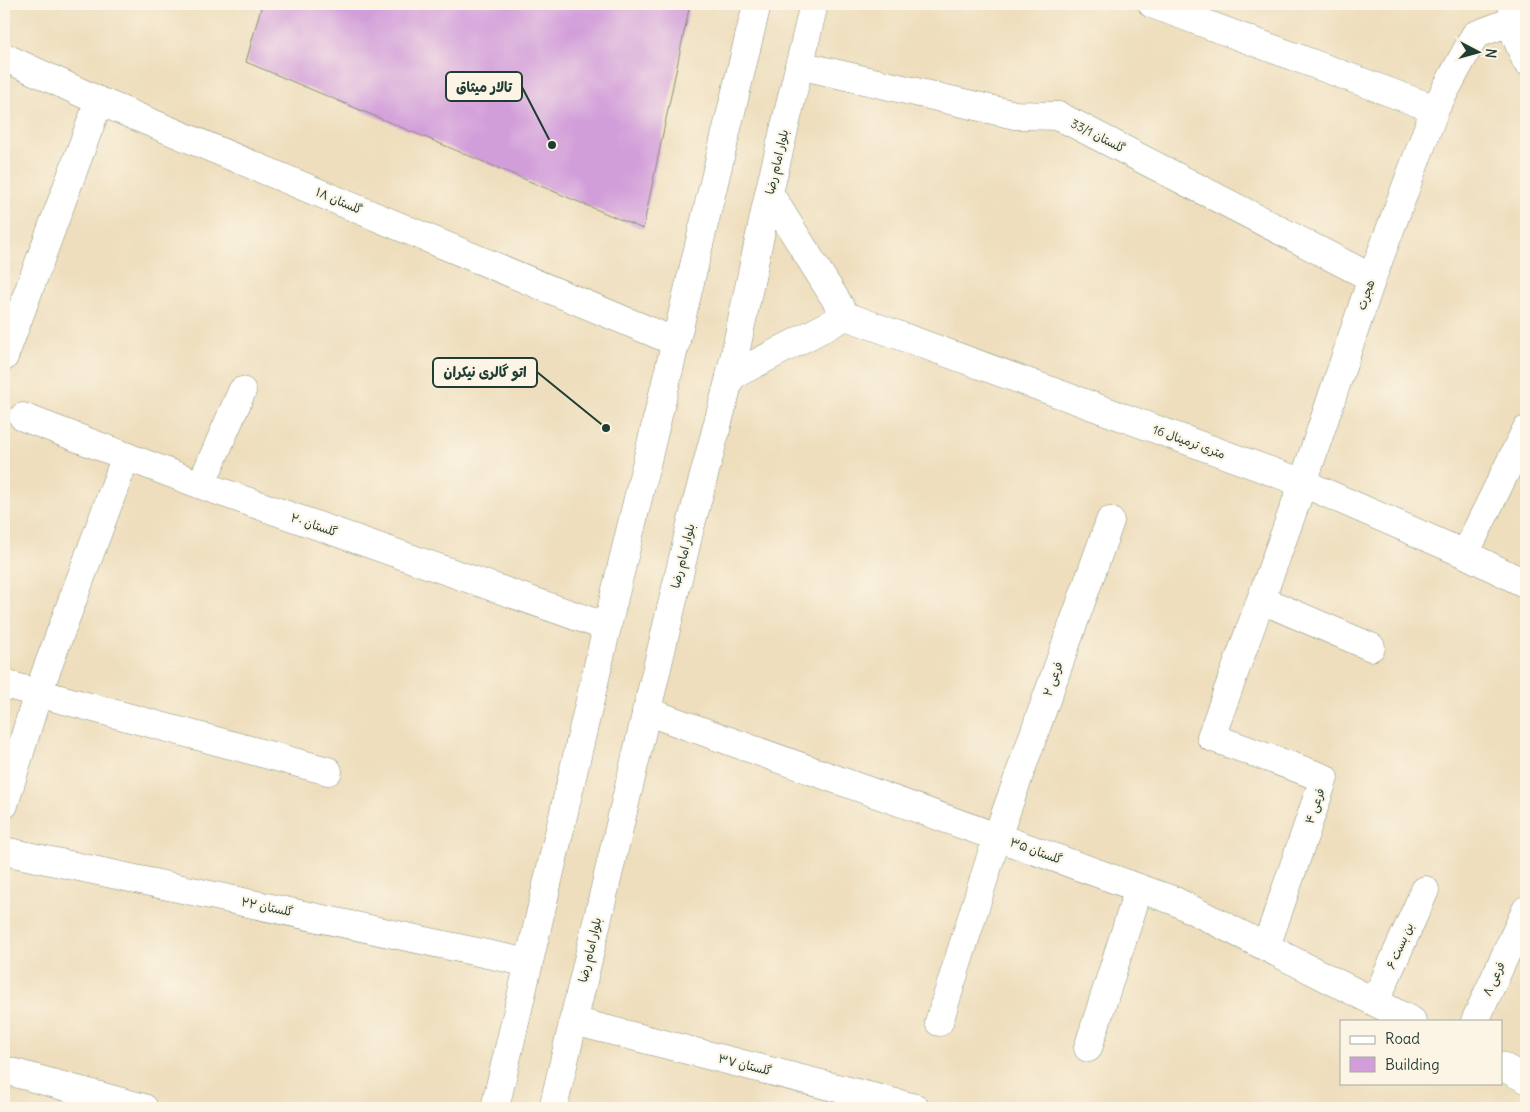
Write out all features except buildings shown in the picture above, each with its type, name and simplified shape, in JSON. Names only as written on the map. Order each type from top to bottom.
[{"type":"street","points":[[495,1108],[607,627],[757,4]]},
{"type":"street","name":"بلوار امام رضا","points":[[552,1108],[690,528],[730,376],[769,193],[814,4]]},
{"type":"street","points":[[1152,4],[1435,109]]},
{"type":"street","points":[[1513,13],[1526,61]]},
{"type":"street","name":"هجرت","points":[[1211,737],[1262,600],[1372,278],[1435,109],[1476,36],[1513,13]]},
{"type":"street","name":"گلستان ۱۸","points":[[4,56],[99,101],[676,342]]},
{"type":"street","name":"گلستان 33/1","points":[[800,66],[1015,115],[1059,116],[1372,278]]},
{"type":"street","points":[[4,357],[99,101]]},
{"type":"street","points":[[730,376],[846,316],[769,193]]},
{"type":"street","name":"16 متری ترمینال","points":[[846,316],[1303,483],[1464,554],[1526,584]]},
{"type":"street","points":[[201,485],[242,391]]},
{"type":"street","name":"گلستان ۲۰","points":[[23,417],[201,485],[607,627]]},
{"type":"street","points":[[1464,554],[1526,430]]},
{"type":"street","points":[[4,805],[38,693],[126,456]]},
{"type":"street","name":"فرعی ۲","points":[[939,1022],[997,837],[1110,521]]},
{"type":"street","points":[[1262,600],[1371,647]]},
{"type":"street","points":[[4,684],[328,771]]},
{"type":"street","name":"گلستان ۳۵","points":[[646,711],[1176,901],[1410,1020]]},
{"type":"street","name":"فرعی ۴","points":[[1211,737],[1324,778],[1266,947]]},
{"type":"street","name":"گلستان ۲۲","points":[[4,851],[529,963]]},
{"type":"street","points":[[1088,1048],[1139,888]]},
{"type":"street","name":"بن بست ۶","points":[[1375,1002],[1425,890]]},
{"type":"street","name":"فرعی ۸","points":[[1475,1020],[1526,910]]},
{"type":"street","name":"گلستان ۳۷","points":[[573,1021],[916,1108]]},
{"type":"street","points":[[1502,1066],[1526,1078]]},
{"type":"street","points":[[4,1070],[144,1108]]},
{"type":"place","name":"تالار میثاق","points":[[552,145]]},
{"type":"place","name":"اتو گالری نیکران","points":[[606,428]]}]
